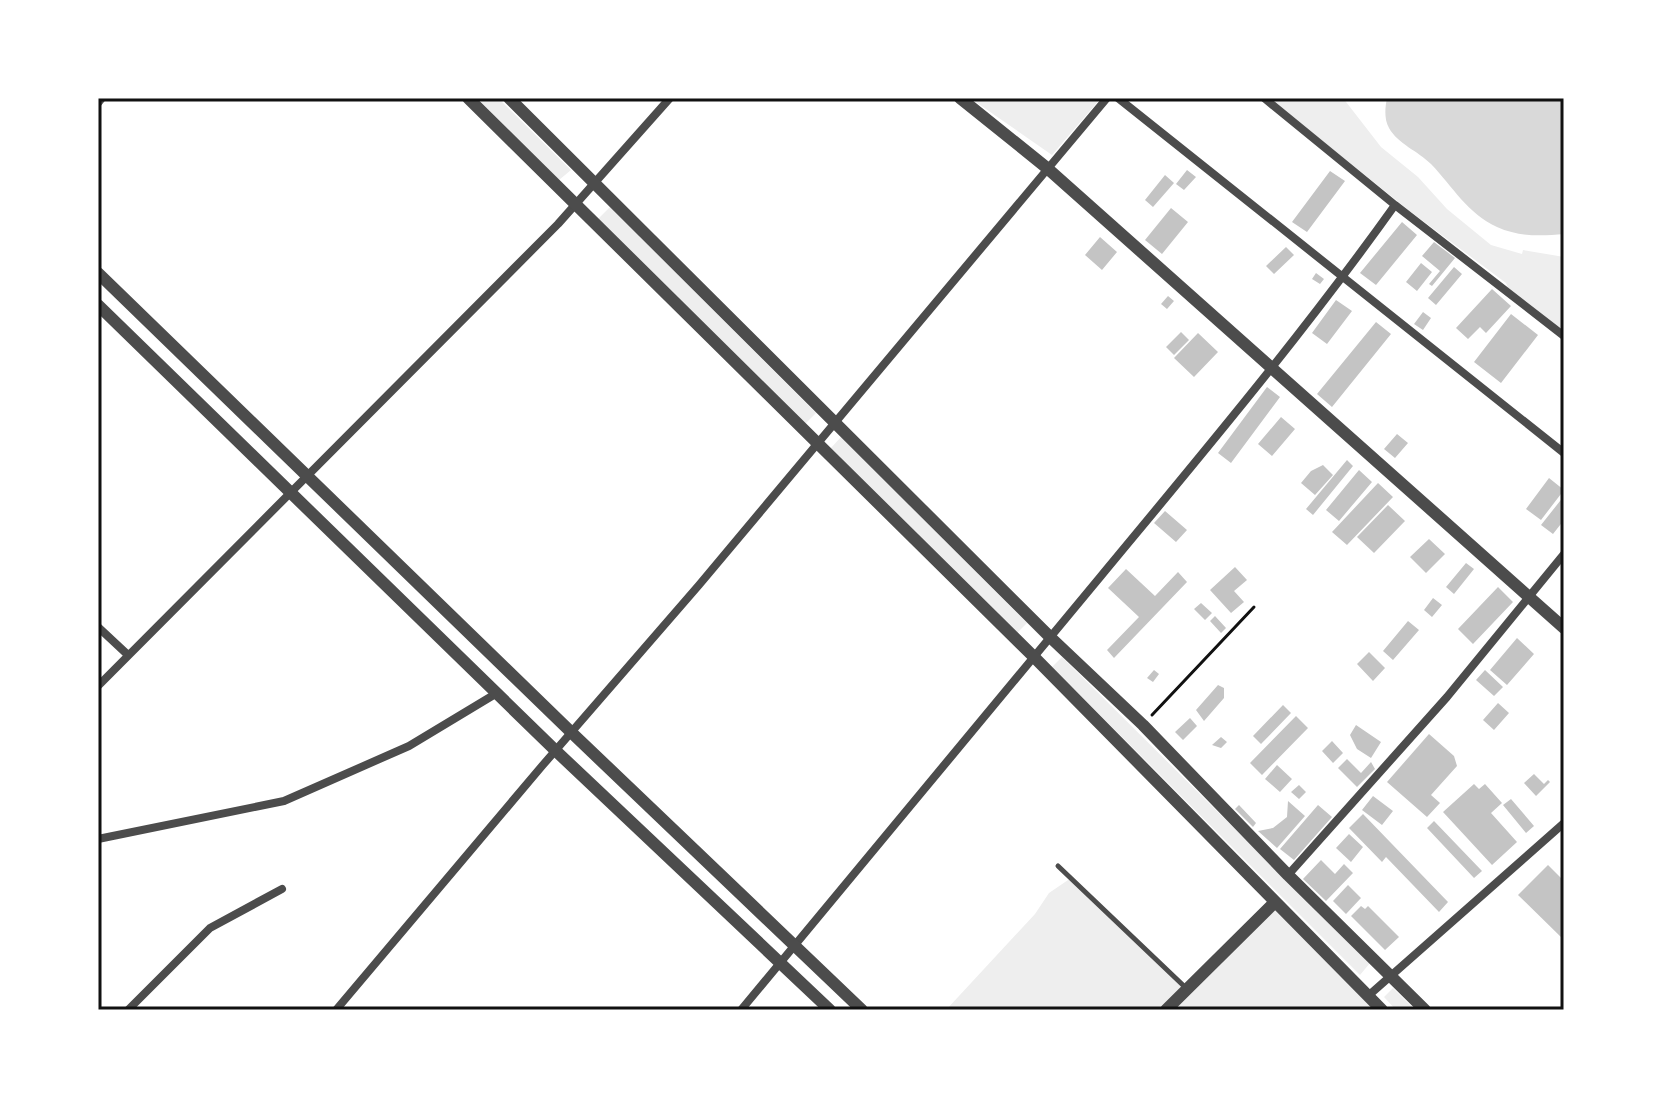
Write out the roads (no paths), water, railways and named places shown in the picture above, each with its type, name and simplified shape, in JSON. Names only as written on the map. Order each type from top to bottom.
[{"type":"street","points":[[98,103],[102,98]]},
{"type":"street","points":[[468,98],[1035,658],[1382,1010]]},
{"type":"street","points":[[509,98],[1050,637],[1143,725],[1288,875],[1425,1010]]},
{"type":"street","points":[[98,686],[558,224],[670,98]]},
{"type":"street","points":[[960,98],[1047,168],[1564,628]]},
{"type":"street","points":[[336,1010],[791,476],[1107,98]]},
{"type":"street","points":[[1118,98],[1564,453]]},
{"type":"street","points":[[1264,98],[1395,205],[1564,336]]},
{"type":"street","points":[[741,1010],[1272,368],[1344,277],[1395,205]]},
{"type":"street","points":[[98,273],[862,1010]]},
{"type":"street","points":[[98,305],[556,751],[830,1010]]},
{"type":"street","points":[[1288,875],[1447,697],[1564,554]]},
{"type":"street","points":[[98,627],[128,655]]},
{"type":"street","points":[[98,839],[218,817],[284,801],[409,746],[497,693]]},
{"type":"street","points":[[1368,996],[1564,823]]},
{"type":"street","points":[[128,1010],[210,928],[282,889]]},
{"type":"street","points":[[1166,1010],[1275,902]]},
{"type":"lane","points":[[1058,866],[1187,989]]}]
